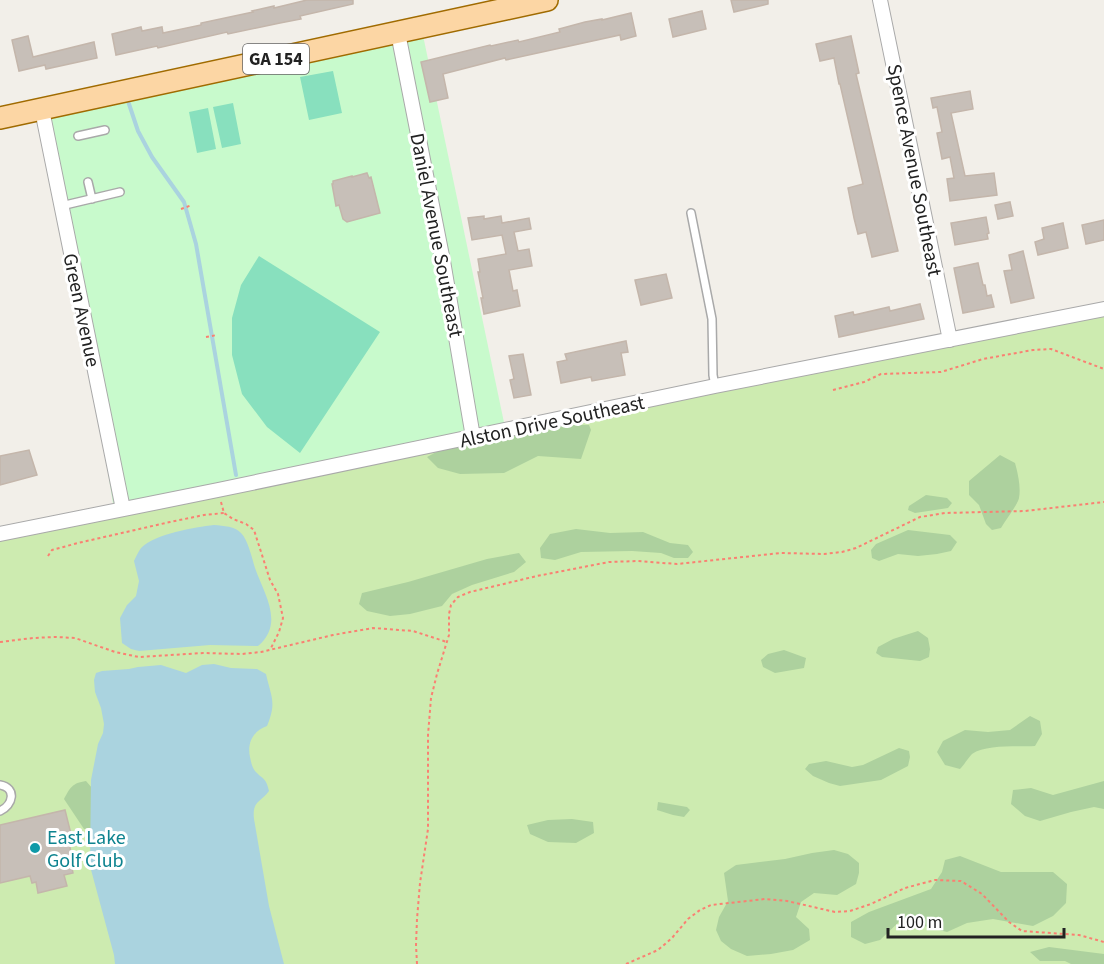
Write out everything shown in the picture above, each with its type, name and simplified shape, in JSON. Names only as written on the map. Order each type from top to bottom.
[{"type":"main road","name":"GA 154","points":[[0,118],[398,33],[509,4],[547,0]]},
{"type":"street","name":"Spence Avenue Southeast","points":[[880,0],[950,340]]},
{"type":"street","name":"Daniel Avenue Southeast","points":[[398,33],[443,261],[473,437]]},
{"type":"street","name":"Green Avenue","points":[[42,110],[123,509]]},
{"type":"street","name":"Alston Drive Southeast","points":[[0,534],[715,386],[1104,309]]},
{"type":"lane","points":[[78,136],[105,130]]},
{"type":"lane","points":[[88,182],[92,199]]},
{"type":"lane","points":[[62,206],[120,192]]},
{"type":"lane","points":[[691,213],[712,318],[715,386]]},
{"type":"lane","points":[[0,785],[9,789],[11,797],[11,802],[0,812]]},
{"type":"path","points":[[181,209],[192,205]]},
{"type":"path","points":[[206,337],[217,335]]},
{"type":"path","points":[[833,390],[864,382],[881,374],[942,372],[983,359],[1033,350],[1051,349],[1104,369]]},
{"type":"path","points":[[1099,366],[1104,363]]},
{"type":"path","points":[[218,490],[224,513]]},
{"type":"path","points":[[417,964],[417,919],[428,829],[428,735],[431,698],[449,635],[451,605],[458,597],[470,592],[569,569],[609,562],[638,561],[677,564],[781,553],[842,552],[856,548],[920,517],[969,512],[1025,511],[1104,502]]},
{"type":"path","points":[[48,556],[52,550],[78,543],[204,515],[224,513],[254,530],[270,580],[278,594],[283,618],[270,650]]},
{"type":"path","points":[[0,642],[33,638],[75,638],[115,652],[139,657],[203,653],[242,654],[373,628],[413,632],[447,642]]},
{"type":"path","points":[[626,964],[658,950],[688,919],[711,905],[765,899],[787,901],[835,912],[850,911],[905,888],[935,880],[961,881],[982,894],[1009,922],[1022,931],[1079,935],[1104,942]]},
{"type":"green space","points":[[420,21],[506,432],[114,510],[49,102]]},
{"type":"green space","points":[[333,71],[342,113],[309,120],[300,77]]},
{"type":"green space","points":[[233,103],[241,144],[222,148],[213,107]]},
{"type":"green space","points":[[208,108],[216,149],[197,153],[189,112]]},
{"type":"green space","points":[[259,256],[380,332],[300,453],[267,427],[242,394],[232,355],[232,318],[241,285]]},
{"type":"green space","name":"East Lake Golf Club","points":[[1104,313],[1104,964],[0,964],[0,534]]},
{"type":"green space","points":[[568,425],[589,425],[591,430],[581,459],[538,456],[504,473],[460,474],[438,468],[427,457],[440,450]]},
{"type":"green space","points":[[1000,455],[1015,463],[1020,494],[1001,528],[992,530],[986,524],[979,505],[969,495],[969,481]]},
{"type":"green space","points":[[926,495],[947,498],[952,503],[948,508],[915,513],[908,510],[909,506]]},
{"type":"green space","points":[[576,529],[610,533],[643,532],[670,543],[688,545],[693,552],[688,558],[632,551],[581,552],[555,560],[541,558],[540,548],[550,534]]},
{"type":"green space","points":[[908,530],[950,535],[957,542],[951,551],[937,554],[918,556],[898,554],[879,561],[872,558],[871,550],[876,544]]},
{"type":"green space","points":[[519,553],[526,562],[514,572],[452,594],[442,606],[410,614],[390,616],[367,611],[359,604],[362,593],[487,559]]},
{"type":"green space","points":[[918,631],[928,638],[929,657],[920,661],[882,657],[876,653],[878,647],[893,639]]},
{"type":"green space","points":[[784,650],[806,658],[804,668],[775,673],[763,667],[761,660],[768,654]]},
{"type":"green space","points":[[1030,716],[1040,721],[1042,734],[1035,746],[994,747],[978,751],[972,754],[960,769],[945,765],[937,752],[943,741],[965,730],[988,732],[1010,730]]},
{"type":"green space","points":[[899,748],[909,751],[908,766],[881,780],[840,786],[813,776],[805,769],[809,764],[826,761],[852,767],[863,765]]},
{"type":"green space","points":[[86,781],[99,796],[93,828],[84,829],[64,799],[72,787]]},
{"type":"green space","points":[[1104,781],[1104,809],[1094,807],[1040,821],[1025,816],[1011,804],[1013,790],[1031,788],[1053,795]]},
{"type":"green space","points":[[658,802],[687,807],[690,810],[684,817],[673,815],[657,810]]},
{"type":"green space","points":[[572,819],[593,822],[594,833],[576,843],[548,842],[530,834],[527,825],[548,820]]},
{"type":"green space","points":[[834,850],[848,854],[859,863],[859,873],[856,884],[837,895],[814,893],[801,902],[796,917],[809,929],[810,940],[793,950],[747,956],[731,949],[721,941],[716,930],[719,917],[728,901],[724,873],[736,865]]},
{"type":"green space","points":[[960,856],[1001,872],[1053,872],[1067,884],[1066,903],[1053,916],[1033,926],[993,919],[967,923],[947,932],[901,920],[880,940],[865,944],[851,937],[851,922],[869,912],[931,889],[942,872],[945,860]]},
{"type":"green space","points":[[1049,947],[1104,954],[1104,964],[1040,961],[1030,952]]},
{"type":"water","points":[[214,525],[236,529],[246,540],[270,608],[270,628],[266,637],[258,646],[210,645],[139,651],[122,643],[120,618],[127,605],[136,596],[139,581],[134,561],[141,548],[165,535]]},
{"type":"water","points":[[214,664],[231,668],[257,669],[266,674],[271,694],[272,711],[267,726],[252,738],[249,752],[253,768],[265,781],[269,791],[255,805],[254,819],[269,906],[284,964],[115,964],[90,866],[91,780],[104,724],[95,692],[96,673],[161,665],[186,673],[202,665]]},
{"type":"building","points":[[307,0],[353,0],[353,4],[300,16],[301,19],[116,55],[112,34],[141,27],[142,31],[162,27],[163,33]]},
{"type":"building","points":[[731,0],[768,0],[768,4],[734,12]]},
{"type":"building","points":[[702,11],[706,29],[673,37],[669,19]]},
{"type":"building","points":[[631,13],[636,36],[621,40],[620,35],[506,60],[505,58],[443,74],[448,98],[430,102],[421,62],[490,45],[518,40],[519,42],[560,32],[559,29],[585,22]]},
{"type":"building","points":[[28,36],[33,57],[94,42],[97,58],[46,69],[45,65],[19,71],[12,40]]},
{"type":"building","points":[[851,36],[859,73],[856,74],[898,251],[872,257],[866,232],[858,234],[848,188],[863,184],[834,58],[820,61],[816,44]]},
{"type":"building","points":[[970,91],[973,109],[951,113],[965,176],[994,173],[997,195],[950,201],[947,179],[954,178],[950,157],[942,159],[937,133],[942,132],[937,107],[933,108],[931,98]]},
{"type":"building","points":[[367,173],[369,178],[371,177],[380,213],[347,222],[343,219],[339,205],[336,206],[333,181]]},
{"type":"building","points":[[1010,202],[1013,216],[998,219],[995,205]]},
{"type":"building","points":[[484,216],[484,219],[501,216],[502,223],[529,218],[531,229],[514,232],[518,251],[529,249],[532,266],[509,270],[513,291],[517,290],[520,306],[484,314],[478,259],[506,254],[502,235],[472,240],[468,218]]},
{"type":"building","points":[[986,217],[988,239],[955,245],[951,223]]},
{"type":"building","points":[[1104,220],[1104,240],[1086,244],[1082,225]]},
{"type":"building","points":[[1063,223],[1068,248],[1038,255],[1035,242],[1044,239],[1042,228]]},
{"type":"building","points":[[1023,251],[1034,298],[1011,303],[1004,271],[1012,270],[1009,255]]},
{"type":"building","points":[[978,263],[987,296],[991,295],[994,307],[963,313],[954,268]]},
{"type":"building","points":[[666,274],[672,298],[641,305],[635,280]]},
{"type":"building","points":[[920,304],[924,319],[839,337],[835,316],[853,312],[854,315],[889,307],[890,311]]},
{"type":"building","points":[[626,341],[628,352],[621,353],[625,375],[592,381],[591,377],[561,383],[557,362],[567,360],[565,354]]},
{"type":"building","points":[[523,354],[531,395],[514,398],[510,380],[514,379],[509,356]]},
{"type":"building","points":[[29,450],[37,475],[0,485],[0,456]]},
{"type":"building","name":"East Lake Golf Club","points":[[65,810],[73,842],[69,842],[71,853],[69,854],[73,873],[64,875],[67,886],[38,893],[36,882],[32,883],[30,876],[0,883],[0,825]]},
{"type":"waterway","points":[[128,101],[138,131],[152,157],[184,202],[196,244],[236,475]]},
{"type":"place","name":"East Lake Golf Club","points":[[35,848]]}]
